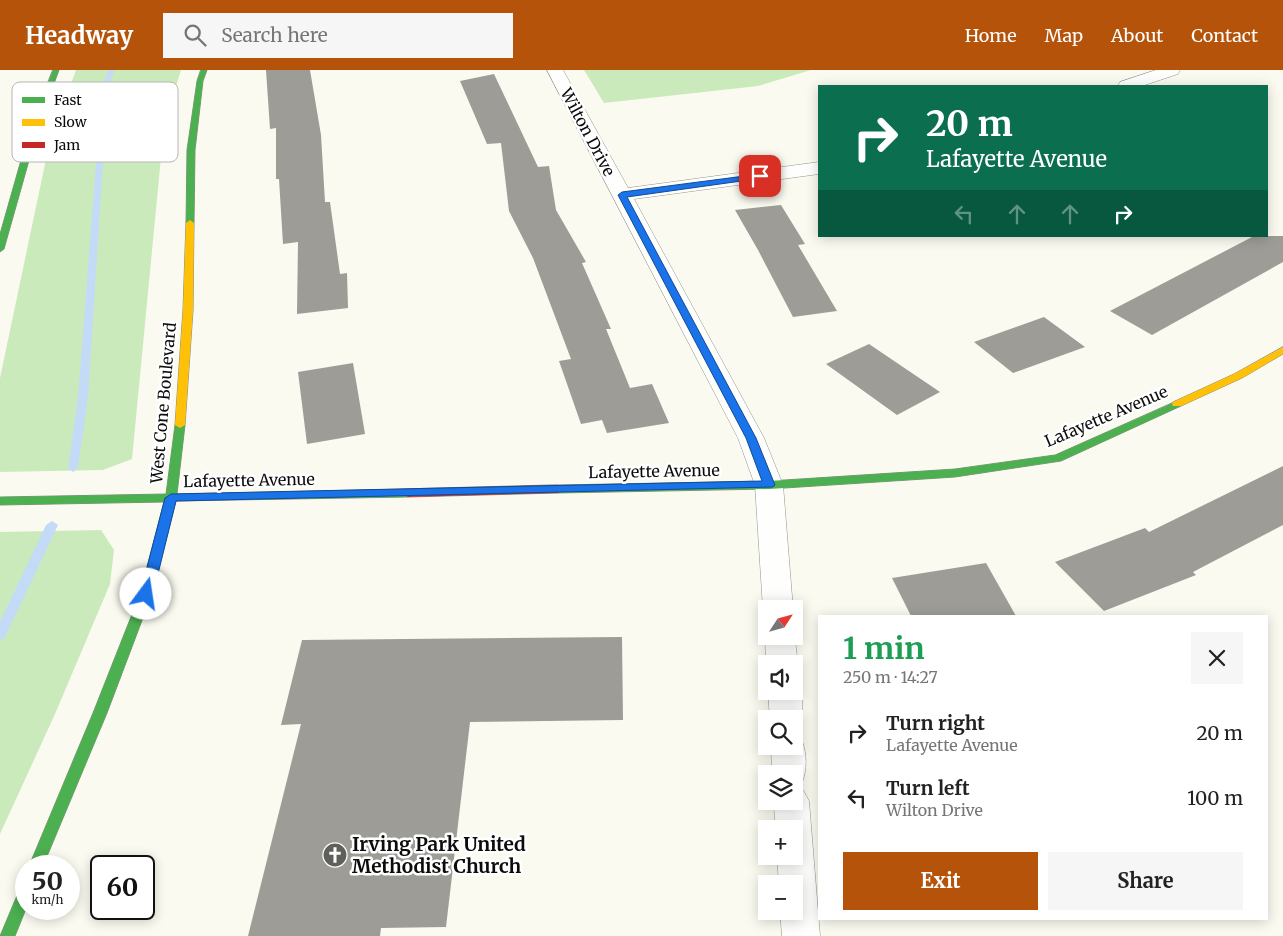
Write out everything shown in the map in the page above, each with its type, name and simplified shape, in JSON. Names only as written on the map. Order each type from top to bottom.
[{"type":"main road","points":[[51,82],[56,70]]},
{"type":"main road","name":"West Cone Boulevard","points":[[41,855],[100,713],[146,594],[171,498],[184,384],[188,310],[191,150],[200,81],[204,70]]},
{"type":"main road","points":[[0,249],[24,162]]},
{"type":"main road","name":"Lafayette Avenue","points":[[0,501],[770,485],[956,473],[1057,458],[1238,376],[1283,350]]},
{"type":"main road","points":[[7,936],[15,917]]},
{"type":"street","name":"Wilton Drive","points":[[555,70],[751,438],[770,485],[777,600]]},
{"type":"street","points":[[1129,85],[1172,70]]},
{"type":"street","points":[[622,195],[818,168]]},
{"type":"street","points":[[796,865],[801,936]]},
{"type":"green space","points":[[76,70],[181,70],[177,82],[72,82]]},
{"type":"green space","points":[[584,70],[811,70],[758,86],[604,103]]},
{"type":"green space","points":[[45,162],[161,162],[132,459],[103,470],[0,472],[0,378]]},
{"type":"green space","points":[[101,530],[114,550],[110,584],[55,714],[0,834],[0,532]]},
{"type":"building","points":[[266,70],[310,70],[321,135],[325,202],[330,202],[340,274],[347,273],[348,308],[297,314],[298,242],[283,244],[279,179],[276,179],[276,128],[270,129]]},
{"type":"building","points":[[494,74],[538,167],[549,166],[556,210],[586,262],[582,263],[611,329],[606,329],[630,388],[652,384],[669,423],[607,433],[602,420],[581,424],[559,361],[571,359],[533,258],[509,211],[501,143],[487,144],[460,81]]},
{"type":"building","points":[[781,205],[805,244],[798,245],[837,311],[793,317],[735,210]]},
{"type":"building","points":[[1283,236],[1283,262],[1152,335],[1110,311],[1252,237]]},
{"type":"building","points":[[1044,317],[1085,347],[1013,373],[974,342]]},
{"type":"building","points":[[869,344],[940,392],[897,415],[826,364]]},
{"type":"building","points":[[353,363],[365,434],[307,444],[298,372]]},
{"type":"building","points":[[1283,466],[1283,525],[1193,572],[1196,575],[1104,611],[1055,562],[1145,528],[1149,532]]},
{"type":"building","points":[[986,563],[1015,615],[910,615],[892,578]]},
{"type":"building","points":[[622,637],[623,720],[470,722],[446,927],[381,928],[380,936],[248,936],[301,724],[281,725],[302,640]]},
{"type":"waterway","points":[[106,82],[112,70]]},
{"type":"waterway","points":[[73,468],[83,397],[100,162]]},
{"type":"waterway","points":[[0,635],[52,525]]},
{"type":"traffic: fast","points":[[51,82],[56,70]]},
{"type":"traffic: fast","points":[[190,223],[191,150],[200,81],[204,70]]},
{"type":"traffic: fast","points":[[0,249],[25,162]]},
{"type":"traffic: fast","points":[[558,489],[769,485],[955,473],[1057,458],[1177,404]]},
{"type":"traffic: fast","points":[[41,855],[100,713],[146,594],[171,498],[180,425]]},
{"type":"traffic: fast","points":[[0,501],[408,493]]},
{"type":"traffic: fast","points":[[7,936],[15,917]]},
{"type":"traffic: slow","points":[[180,425],[188,310],[190,223]]},
{"type":"traffic: slow","points":[[1177,404],[1238,376],[1283,350]]},
{"type":"traffic: jam","points":[[408,493],[558,489]]},
{"type":"place","name":"Irving Park United Methodist Church","points":[[335,855]]},
{"type":"route","points":[[146,594],[171,498],[770,485],[751,438],[622,195],[760,176]]}]
